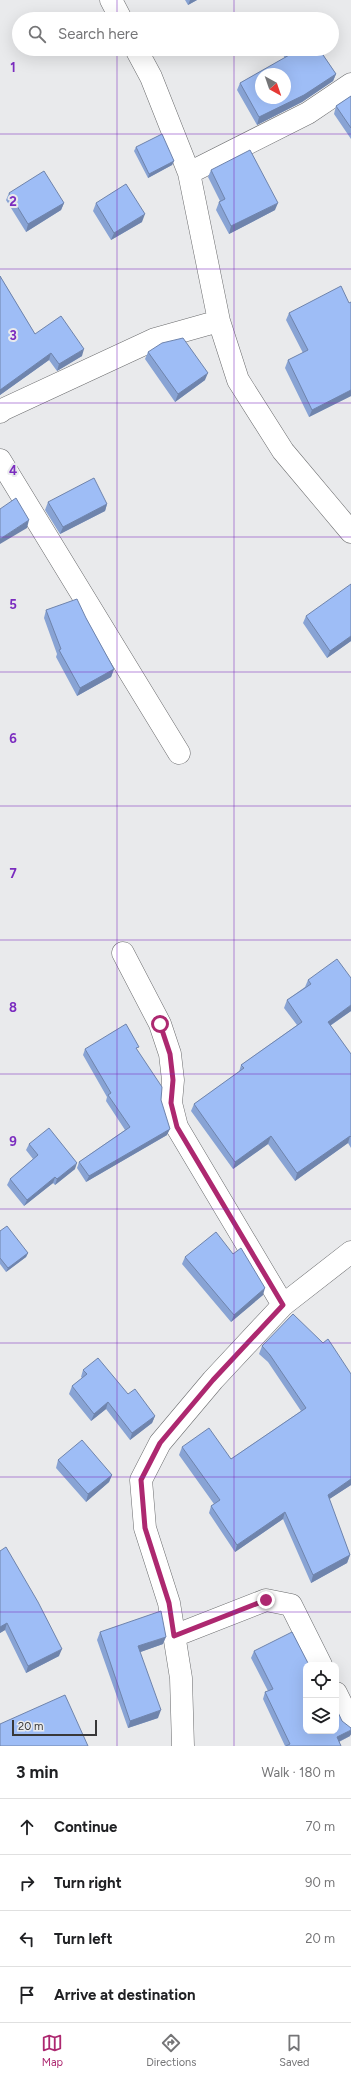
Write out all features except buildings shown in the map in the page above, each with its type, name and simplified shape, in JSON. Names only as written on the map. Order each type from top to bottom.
[{"type":"street","points":[[111,0],[117,12]]},
{"type":"street","points":[[140,56],[151,77],[189,173],[219,321],[238,380],[283,451],[351,532]]},
{"type":"street","points":[[189,173],[308,113],[351,84]]},
{"type":"street","points":[[0,412],[154,339],[219,321]]},
{"type":"street","points":[[0,460],[179,753]]},
{"type":"street","points":[[123,953],[160,1024],[170,1054],[173,1080],[171,1103],[177,1127],[283,1305]]},
{"type":"street","points":[[183,1746],[181,1678],[169,1603],[145,1528],[141,1480],[160,1443],[213,1380],[283,1305],[351,1252]]},
{"type":"street","points":[[174,1636],[266,1600],[291,1605],[320,1662]]},
{"type":"street","points":[[339,1698],[351,1722]]},
{"type":"route","points":[[160,1024],[170,1054],[173,1080],[171,1103],[177,1127],[283,1305],[213,1380],[160,1443],[141,1480],[145,1528],[169,1603],[174,1636],[266,1600]]}]
